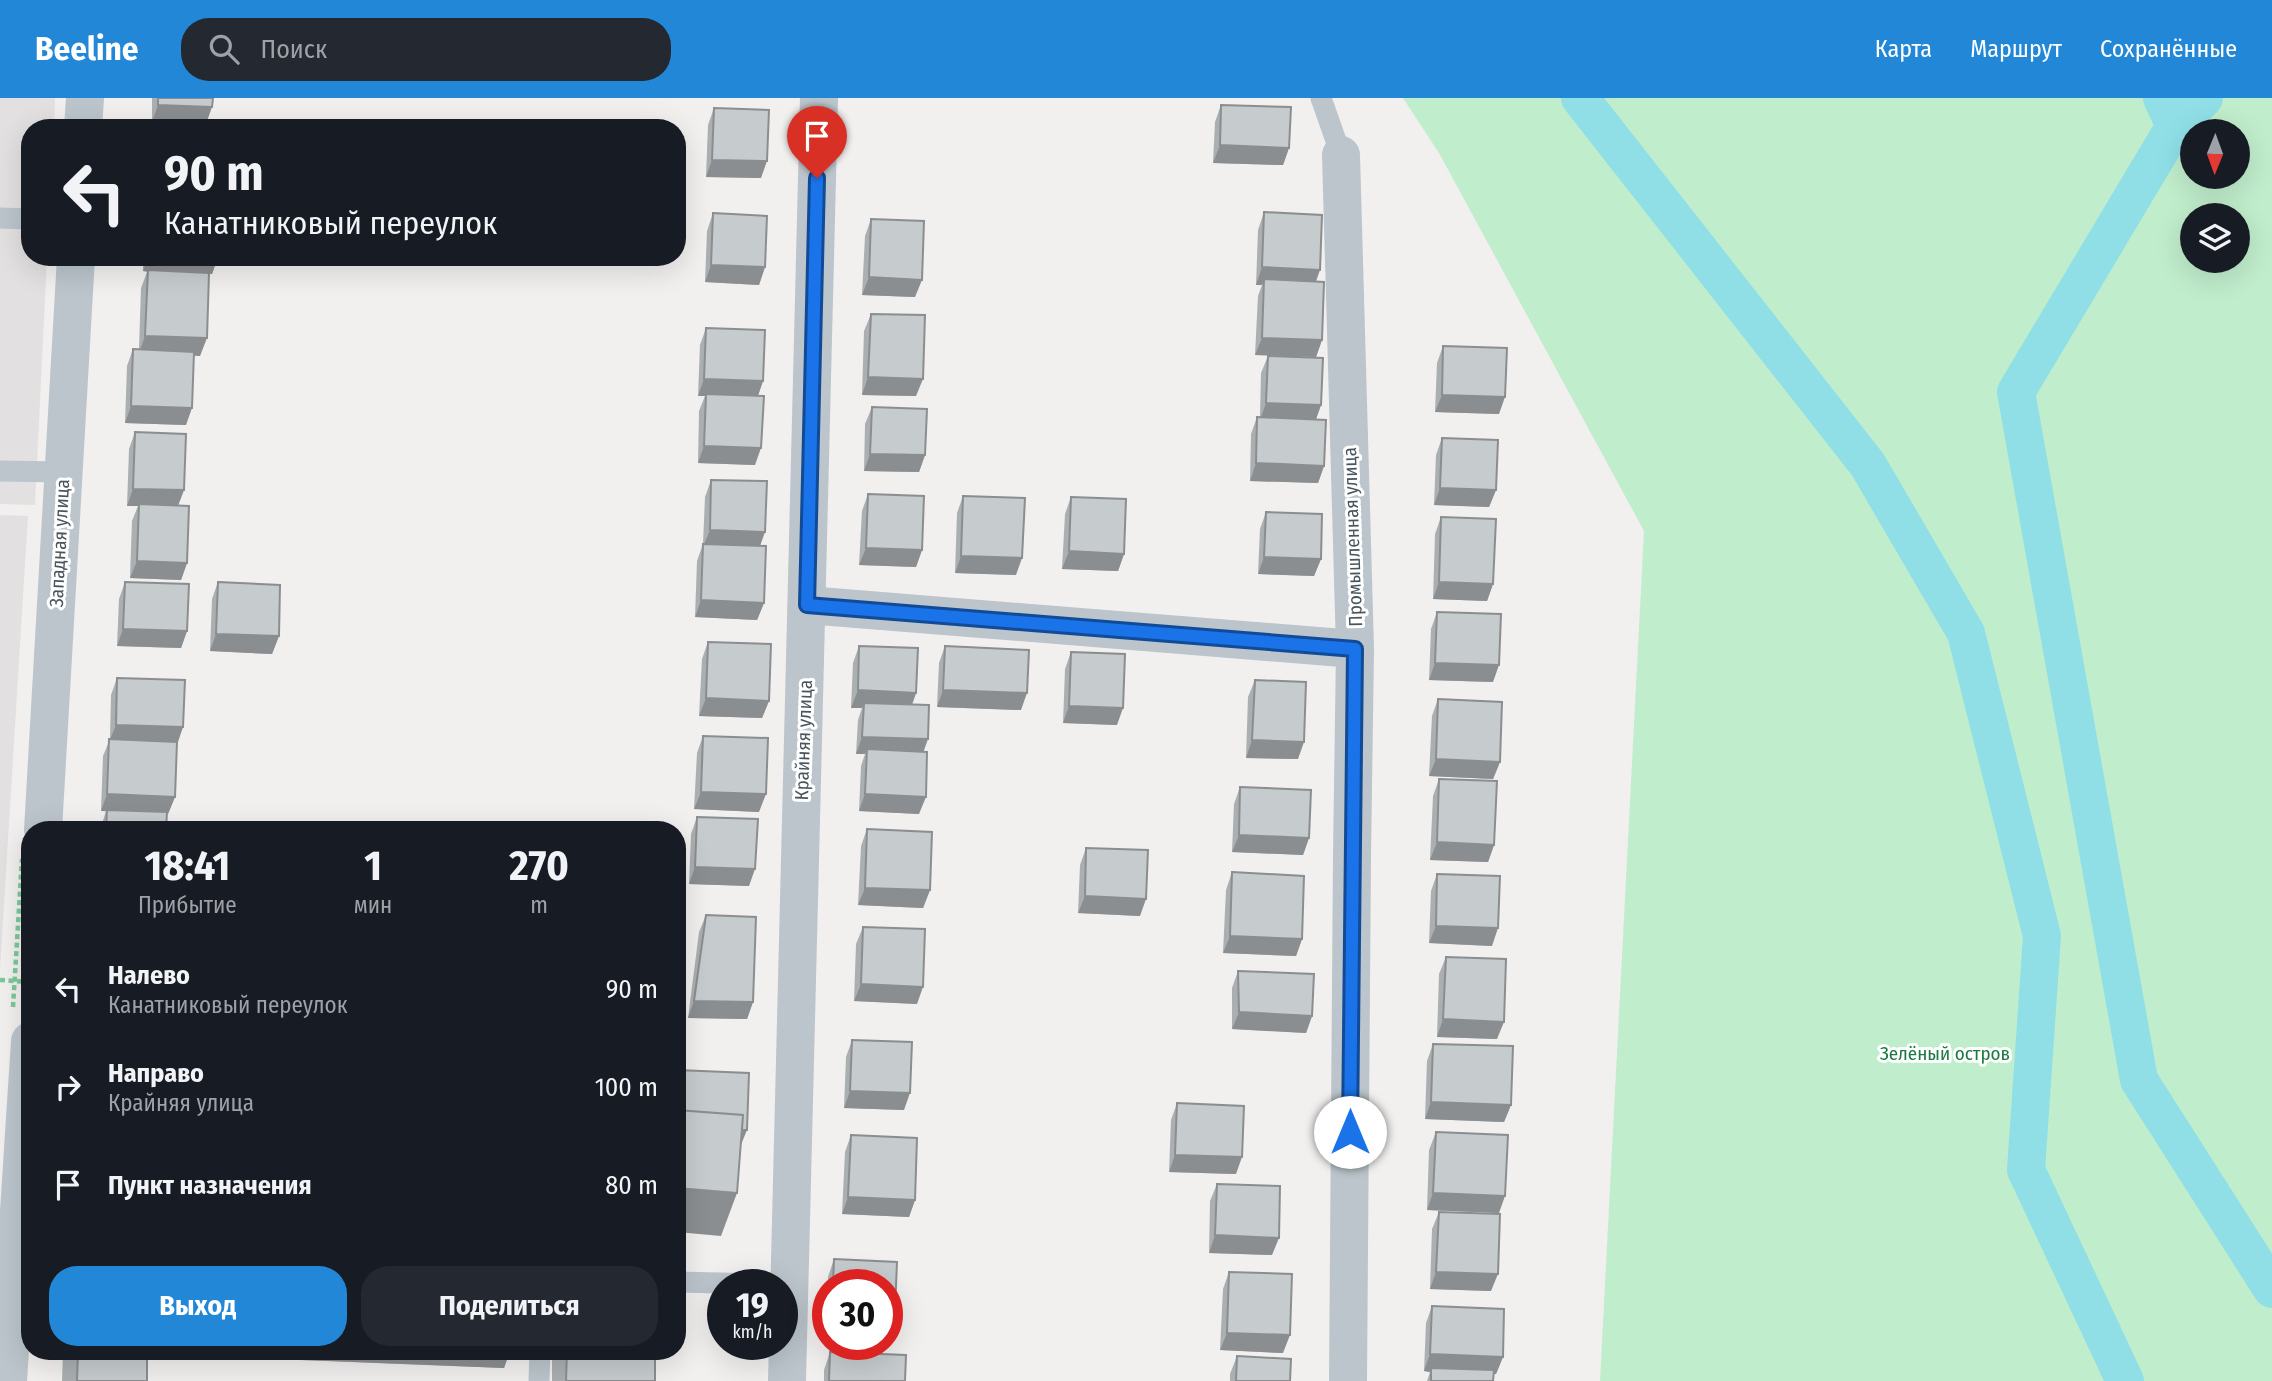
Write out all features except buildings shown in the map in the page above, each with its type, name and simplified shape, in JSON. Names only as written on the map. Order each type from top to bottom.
[{"type":"street","points":[[84,119],[85,98]]},
{"type":"street","name":"Крайняя улица","points":[[779,1269],[807,605],[819,98]]},
{"type":"street","name":"Промышленная улица","points":[[1341,155],[1355,649],[1349,1381]]},
{"type":"street","name":"Западная улица","points":[[44,821],[75,266]]},
{"type":"street","points":[[807,605],[1355,649]]},
{"type":"street","points":[[8,1381],[21,1266]]},
{"type":"street","name":"Крайняя улица","points":[[785,1360],[787,1381]]},
{"type":"lane","points":[[1321,98],[1341,155]]},
{"type":"lane","points":[[0,218],[21,219]]},
{"type":"lane","points":[[0,471],[64,472]]},
{"type":"lane","points":[[686,1282],[707,1283]]},
{"type":"lane","points":[[539,1381],[540,1360]]},
{"type":"path","points":[[0,980],[21,981]]},
{"type":"shaded area","points":[[0,98],[55,98],[54,119],[21,119],[21,266],[47,266],[35,505],[0,504]]},
{"type":"shaded area","points":[[0,515],[28,516],[0,969]]},
{"type":"green space","name":"Зелёный остров","points":[[1403,98],[2272,98],[2272,1381],[1600,1381],[1644,531],[1439,153]]},
{"type":"waterway","points":[[1580,98],[1868,465],[1966,633],[2042,936],[2026,1170],[2125,1381]]},
{"type":"waterway","points":[[2162,98],[2175,126],[2016,392],[2139,1080],[2272,1289]]},
{"type":"waterway","points":[[2175,126],[2204,98]]},
{"type":"route","points":[[817,178],[807,605],[1355,649],[1350,1132]]}]
